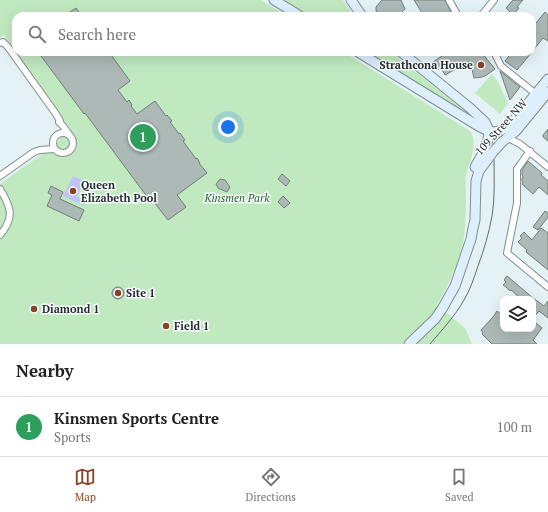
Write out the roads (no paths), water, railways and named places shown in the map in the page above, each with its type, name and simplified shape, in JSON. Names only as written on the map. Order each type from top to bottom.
[{"type":"main road","points":[[274,0],[294,12]]},
{"type":"main road","points":[[351,0],[359,12]]},
{"type":"main road","points":[[364,56],[480,128],[488,131]]},
{"type":"main road","points":[[406,56],[482,118],[488,131]]},
{"type":"main road","name":"109 Street NW","points":[[473,228],[471,213],[471,181],[473,173],[488,140],[488,131],[497,132],[510,125],[548,79]]},
{"type":"main road","name":"109 Street NW","points":[[412,342],[435,319],[450,297],[459,276],[471,239],[475,220],[477,175],[484,162],[502,142],[516,131],[548,92]]},
{"type":"street","points":[[449,0],[456,12]]},
{"type":"street","points":[[484,12],[494,0]]},
{"type":"street","points":[[0,43],[3,42],[12,52]]},
{"type":"street","points":[[15,56],[60,122],[52,143],[54,149]]},
{"type":"street","points":[[496,56],[501,66],[536,94]]},
{"type":"street","points":[[0,176],[34,152],[54,149],[60,153],[69,151],[73,145],[73,142],[64,126],[59,122]]},
{"type":"street","points":[[56,135],[64,133],[70,136]]},
{"type":"street","points":[[508,138],[530,151],[548,167]]},
{"type":"street","points":[[530,151],[517,169],[517,203],[507,253],[548,287]]},
{"type":"street","points":[[0,189],[10,207],[8,222],[0,235]]},
{"type":"water","points":[[73,176],[84,181],[77,197],[86,202],[84,206],[63,196]]},
{"type":"tram line","points":[[430,344],[460,306],[472,284],[488,235],[492,216],[494,195],[494,160]]},
{"type":"place","name":"Strathcona House","points":[[481,65]]},
{"type":"place","name":"Kinsmen Sports Centre","points":[[143,137]]},
{"type":"place","name":"Queen Elizabeth Pool","points":[[73,191]]},
{"type":"place","name":"Site 1","points":[[118,293]]},
{"type":"place","name":"Diamond 1","points":[[34,309]]},
{"type":"place","name":"Field 1","points":[[166,326]]},
{"type":"park label","name":"Kinsmen Park","points":[[237,198]]}]
